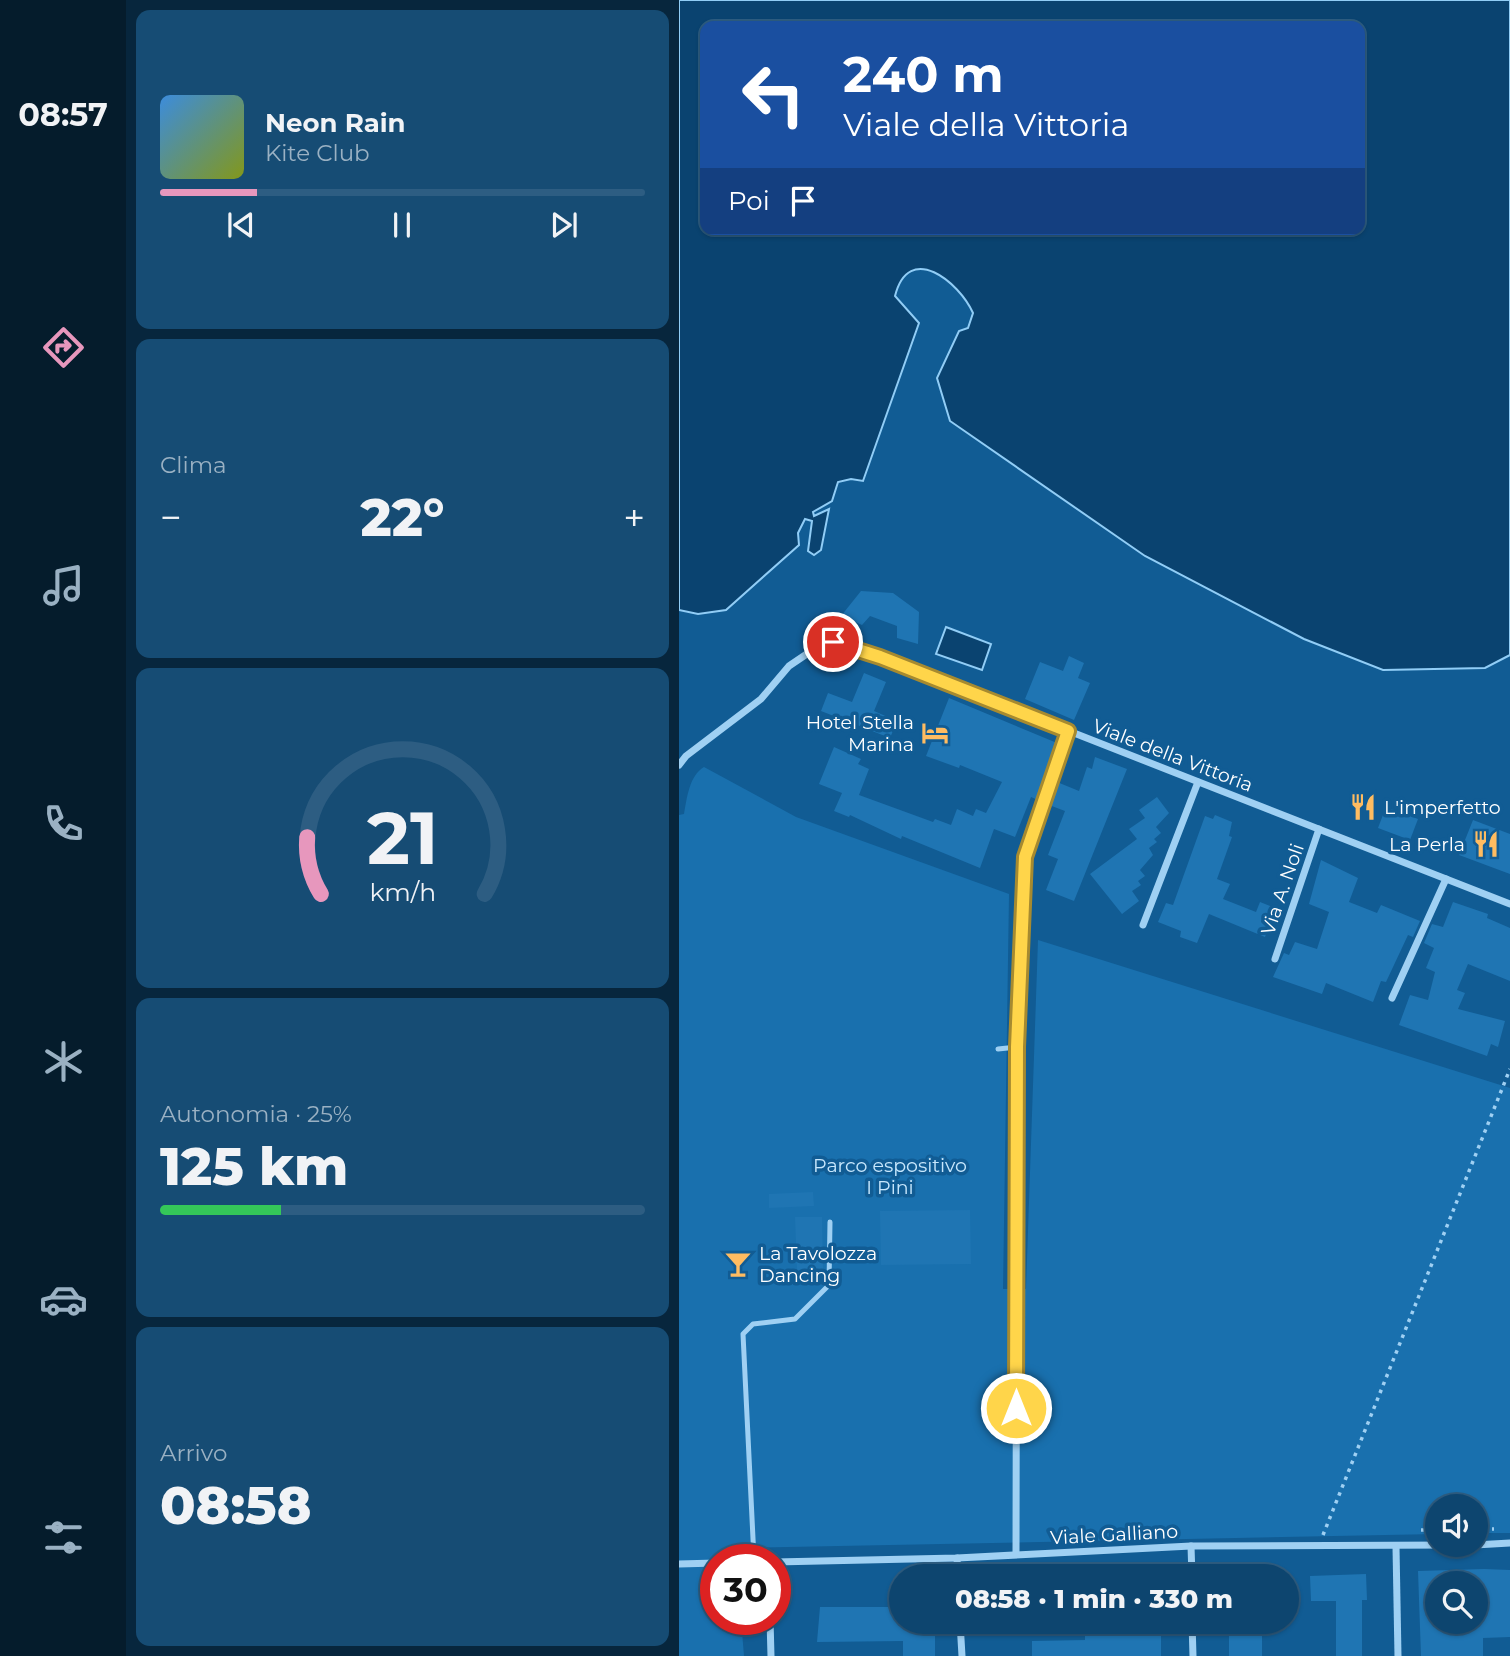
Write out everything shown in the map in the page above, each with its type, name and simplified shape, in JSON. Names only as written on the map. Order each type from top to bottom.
[{"type":"street","name":"Viale della Vittoria","points":[[679,765],[761,699],[789,666],[823,643],[833,642],[880,657],[1510,904]]},
{"type":"street","points":[[1016,1554],[1017,1047],[1025,857],[1068,731]]},
{"type":"street","points":[[1143,925],[1198,782]]},
{"type":"street","name":"Via A. Noli","points":[[1275,959],[1319,829]]},
{"type":"street","points":[[1392,998],[1446,879]]},
{"type":"street","points":[[1488,1545],[1510,1544]]},
{"type":"street","points":[[1191,1546],[1192,1564]]},
{"type":"street","name":"Viale Galliano","points":[[791,1562],[957,1558],[1191,1546],[1425,1546]]},
{"type":"street","points":[[1396,1547],[1398,1656]]},
{"type":"street","points":[[957,1558],[957,1564]]},
{"type":"street","points":[[679,1564],[700,1563]]},
{"type":"street","points":[[960,1634],[961,1656]]},
{"type":"street","points":[[1192,1634],[1193,1656]]},
{"type":"street","points":[[770,1635],[771,1656]]},
{"type":"lane","points":[[999,1049],[1017,1047]]},
{"type":"lane","points":[[753,1544],[743,1334],[753,1324],[795,1320],[829,1285],[830,1222]]},
{"type":"path","points":[[1319,1547],[1510,1069]]},
{"type":"green space","name":"Parco espositivo I Pini","points":[[704,767],[796,817],[1009,894],[1003,1289],[1026,1289],[1038,940],[1510,1088],[1510,1533],[1488,1533],[1488,1494],[1425,1494],[1425,1534],[791,1547],[791,1544],[700,1544],[700,1635],[742,1635],[744,1656],[679,1656],[679,815],[684,814],[692,782]]},
{"type":"shaded area","points":[[679,0],[1510,0],[1510,655],[1485,668],[1383,670],[1304,639],[1145,556],[950,421],[937,378],[959,331],[968,328],[973,313],[946,279],[922,269],[911,271],[902,280],[895,296],[919,323],[863,481],[851,479],[838,482],[832,501],[813,512],[814,516],[829,509],[821,550],[814,555],[808,551],[812,521],[805,519],[798,533],[799,545],[726,610],[698,614],[679,610]]},
{"type":"shaded area","points":[[946,627],[991,644],[982,670],[936,654]]},
{"type":"building","points":[[861,591],[893,593],[919,612],[918,644],[897,638],[897,626],[870,616],[862,625],[841,616]]},
{"type":"building","points":[[1069,656],[1084,663],[1078,678],[1090,683],[1074,720],[1025,699],[1040,662],[1063,671]]},
{"type":"building","points":[[864,673],[886,682],[874,711],[897,721],[890,738],[821,711],[828,693],[852,702]]},
{"type":"building","points":[[949,698],[1057,743],[1038,800],[1031,797],[1015,837],[994,829],[980,868],[834,811],[842,793],[819,784],[834,747],[861,759],[858,764],[869,769],[859,795],[933,822],[935,819],[951,825],[957,809],[973,816],[976,809],[986,813],[1002,782],[960,765],[959,768],[926,756]]},
{"type":"building","points":[[1095,757],[1127,769],[1074,901],[1046,890],[1058,859],[1048,855],[1065,811],[1049,805],[1057,782],[1079,791],[1087,767],[1092,769]]},
{"type":"building","points":[[1157,797],[1169,813],[1156,827],[1161,833],[1154,839],[1157,842],[1149,848],[1153,855],[1140,870],[1145,876],[1138,881],[1141,885],[1132,891],[1139,901],[1122,914],[1090,874],[1137,839],[1129,829],[1145,818],[1139,810]]},
{"type":"building","points":[[1386,807],[1418,819],[1410,840],[1378,828]]},
{"type":"building","points":[[1215,815],[1232,822],[1229,836],[1232,837],[1217,879],[1230,884],[1223,899],[1256,912],[1260,902],[1275,908],[1265,937],[1209,914],[1197,943],[1180,937],[1181,931],[1158,922],[1166,903],[1173,905],[1205,816],[1213,819]]},
{"type":"building","points":[[1473,820],[1510,834],[1510,874],[1459,855]]},
{"type":"building","points":[[1321,860],[1358,878],[1349,902],[1377,913],[1381,905],[1420,921],[1413,937],[1408,935],[1386,982],[1381,981],[1373,1002],[1326,983],[1322,994],[1273,977],[1284,953],[1289,955],[1295,942],[1317,949],[1329,912],[1309,904]]},
{"type":"building","points":[[1453,902],[1488,914],[1487,918],[1510,928],[1510,981],[1468,964],[1457,990],[1465,993],[1458,1009],[1505,1021],[1498,1047],[1491,1044],[1487,1056],[1399,1025],[1410,995],[1428,1000],[1435,972],[1426,968],[1434,948],[1424,943],[1432,924],[1443,927]]},
{"type":"building","points":[[813,1192],[814,1206],[769,1208],[769,1194]]},
{"type":"building","points":[[970,1210],[971,1264],[881,1265],[880,1211]]},
{"type":"building","points":[[795,1217],[822,1217],[823,1271],[797,1271]]},
{"type":"building","points":[[1510,1570],[1510,1637],[1483,1638],[1483,1656],[1421,1656],[1418,1571]]},
{"type":"building","points":[[1366,1574],[1367,1600],[1362,1600],[1362,1656],[1336,1656],[1336,1601],[1311,1601],[1310,1576]]},
{"type":"building","points":[[820,1607],[889,1607],[889,1634],[935,1634],[935,1656],[903,1656],[903,1641],[817,1642]]},
{"type":"building","points":[[1085,1634],[1161,1634],[1161,1656],[1032,1656],[1032,1641],[1085,1640]]},
{"type":"building","points":[[1229,1634],[1262,1634],[1262,1656],[1229,1656]]},
{"type":"place","name":"Hotel Stella Marina","points":[[935,733]]},
{"type":"place","name":"L'imperfetto","points":[[1363,807]]},
{"type":"place","name":"La Perla","points":[[1486,844]]},
{"type":"place","name":"La Tavolozza Dancing","points":[[738,1264]]},
{"type":"route","points":[[833,642],[880,657],[1068,731],[1025,857],[1017,1047],[1016,1408]]}]
